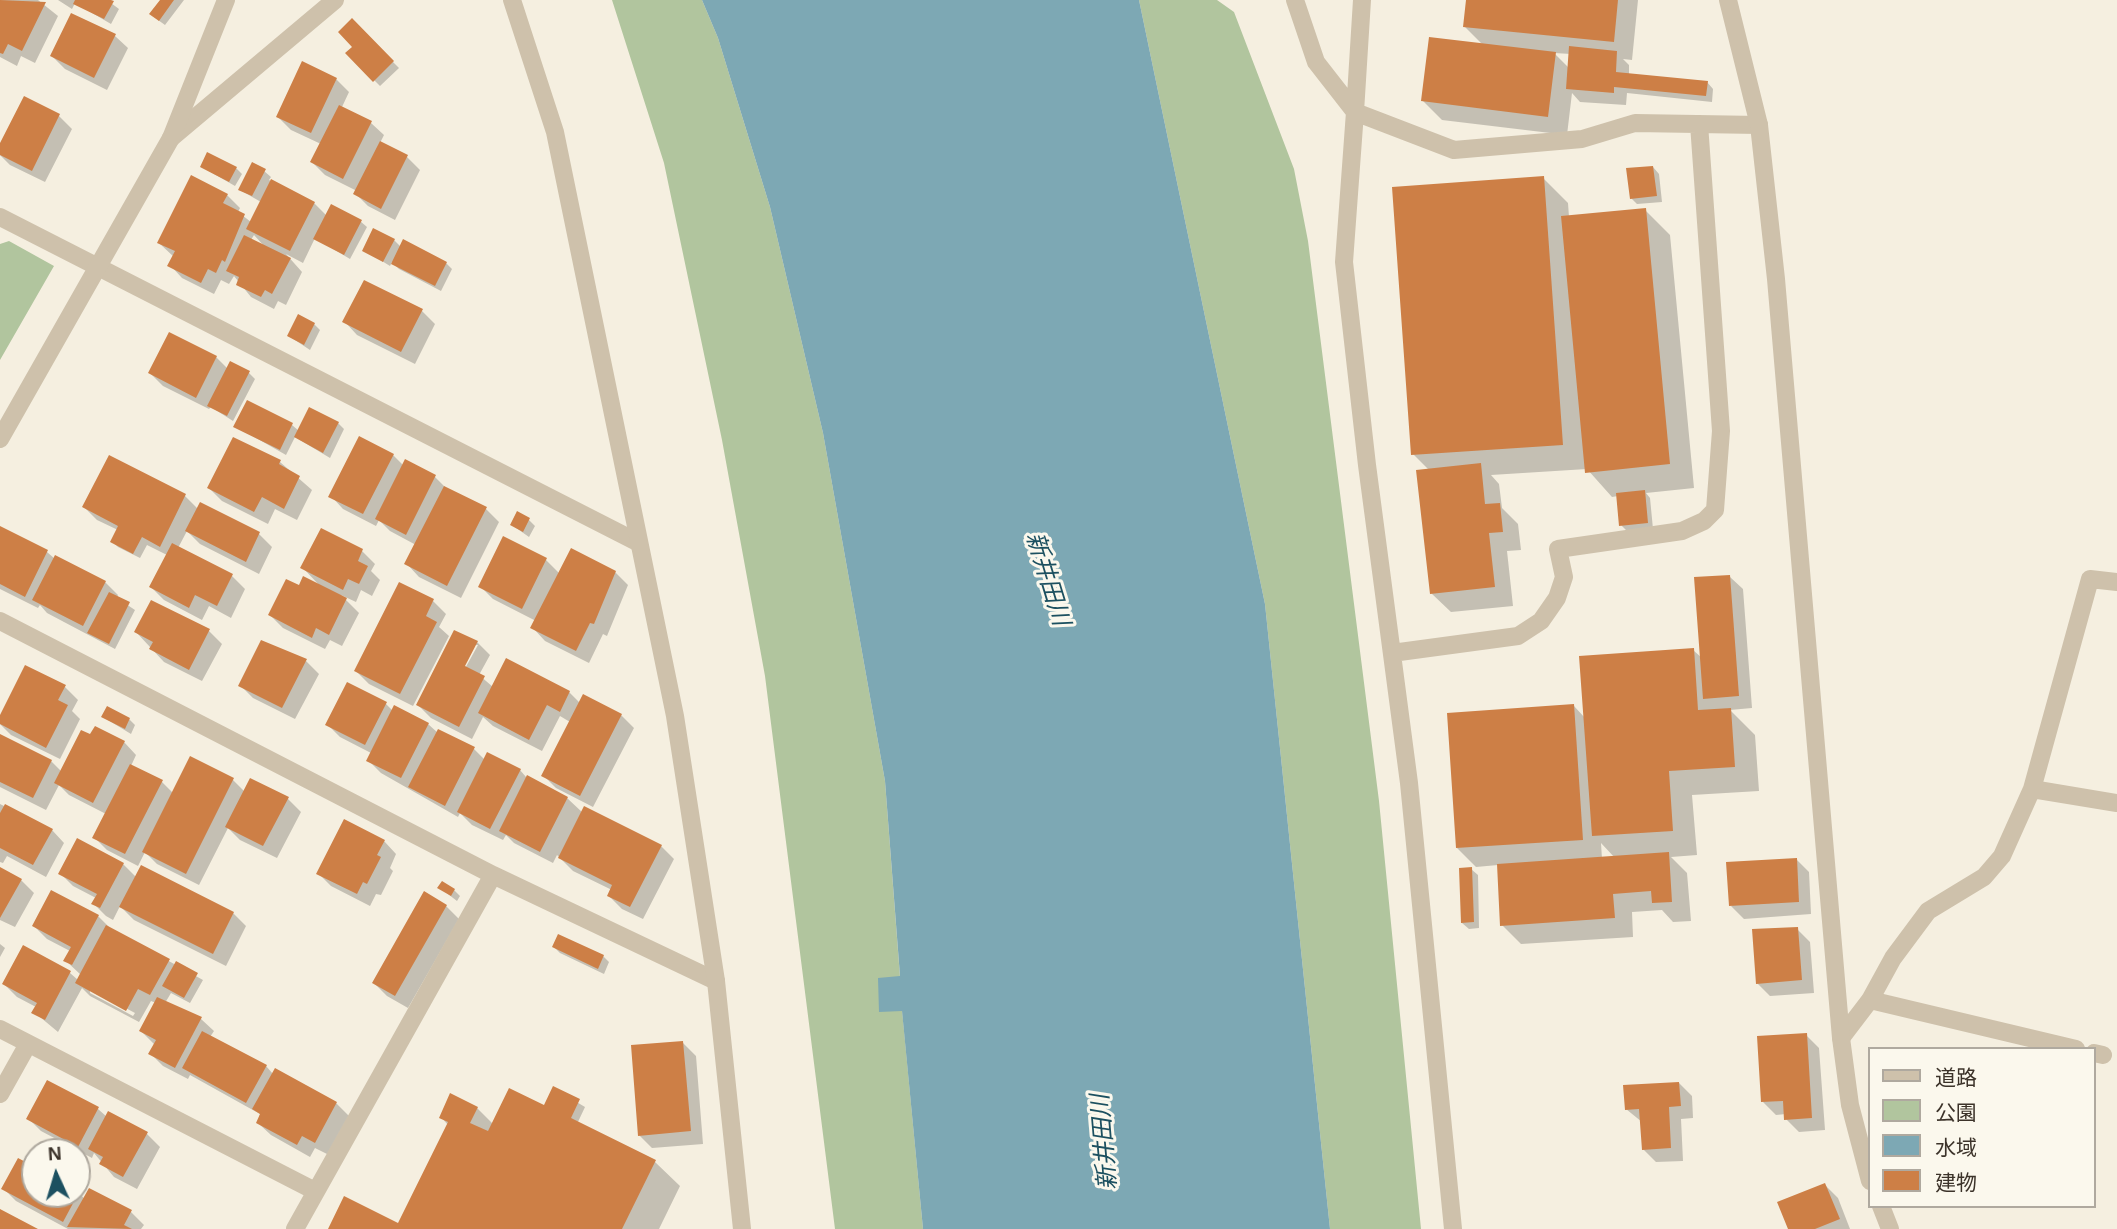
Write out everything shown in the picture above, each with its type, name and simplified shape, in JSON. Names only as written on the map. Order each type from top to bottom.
[{"type":"street","points":[[0,439],[171,138],[226,0]]},
{"type":"street","points":[[171,138],[335,0]]},
{"type":"street","points":[[512,0],[555,132],[637,542],[675,716],[716,981],[742,1229]]},
{"type":"street","points":[[1295,0],[1316,62],[1355,112],[1454,150],[1582,139],[1635,124],[1759,125]]},
{"type":"street","points":[[1362,0],[1344,262],[1409,783],[1453,1229]]},
{"type":"street","points":[[1728,0],[1759,125],[1808,637],[1840,1038],[1850,1105],[1868,1173]]},
{"type":"street","points":[[1392,653],[1518,636],[1541,621],[1557,598],[1564,577],[1558,549],[1682,531],[1704,522],[1715,510],[1721,431],[1699,124]]},
{"type":"street","points":[[0,217],[637,542]]},
{"type":"street","points":[[1840,1038],[1870,1000],[1893,958],[1927,911],[1984,877],[2002,856],[2032,789],[2090,579],[2117,582]]},
{"type":"street","points":[[0,621],[493,875],[716,981]]},
{"type":"street","points":[[2032,789],[2117,803]]},
{"type":"street","points":[[295,1229],[493,875]]},
{"type":"street","points":[[1870,1000],[2068,1047]]},
{"type":"street","points":[[0,1029],[315,1191]]},
{"type":"street","points":[[0,1094],[28,1044]]},
{"type":"street","points":[[1882,1208],[1890,1229]]},
{"type":"green space","points":[[612,0],[702,0],[718,38],[770,207],[823,433],[885,781],[900,977],[879,1011],[902,1010],[923,1229],[835,1229],[765,676],[722,440],[664,163]]},
{"type":"green space","points":[[1139,0],[1217,0],[1234,12],[1294,169],[1308,241],[1379,801],[1421,1229],[1330,1229],[1265,604]]},
{"type":"green space","points":[[9,241],[54,266],[0,360],[0,244]]},
{"type":"water","name":"新井田川","points":[[702,0],[1139,0],[1265,604],[1330,1229],[923,1229],[902,1011],[879,1012],[878,978],[900,976],[885,781],[823,433],[770,207],[718,38]]},
{"type":"building","points":[[0,0],[46,2],[22,51],[8,44],[3,54],[0,53]]},
{"type":"building","points":[[75,0],[114,1],[104,19],[73,4]]},
{"type":"building","points":[[160,0],[174,0],[159,21],[149,14]]},
{"type":"building","points":[[1466,0],[1618,0],[1614,42],[1463,27]]},
{"type":"building","points":[[71,13],[116,34],[94,78],[50,56]]},
{"type":"building","points":[[352,18],[394,61],[373,82],[345,53],[352,47],[338,32]]},
{"type":"building","points":[[1429,37],[1556,52],[1548,117],[1421,101]]},
{"type":"building","points":[[1569,46],[1617,51],[1616,72],[1708,81],[1706,96],[1614,87],[1614,93],[1566,89]]},
{"type":"building","points":[[302,61],[337,78],[311,133],[276,117]]},
{"type":"building","points":[[24,96],[60,114],[32,171],[0,155],[0,143]]},
{"type":"building","points":[[339,105],[372,121],[343,179],[310,162]]},
{"type":"building","points":[[380,141],[408,155],[381,209],[353,194]]},
{"type":"building","points":[[207,152],[237,167],[229,182],[200,167]]},
{"type":"building","points":[[252,162],[266,169],[252,196],[238,190]]},
{"type":"building","points":[[1653,166],[1657,196],[1630,199],[1626,168]]},
{"type":"building","points":[[191,175],[228,194],[223,203],[245,214],[225,262],[222,260],[216,273],[208,269],[201,283],[167,266],[175,251],[157,243]]},
{"type":"building","points":[[1544,176],[1563,445],[1411,455],[1392,187]]},
{"type":"building","points":[[271,179],[315,202],[290,251],[246,229]]},
{"type":"building","points":[[331,204],[362,220],[344,255],[313,239]]},
{"type":"building","points":[[1646,208],[1670,464],[1585,473],[1561,216]]},
{"type":"building","points":[[373,228],[395,239],[383,262],[362,251]]},
{"type":"building","points":[[244,235],[291,258],[272,294],[265,290],[261,297],[236,285],[239,277],[226,271]]},
{"type":"building","points":[[403,239],[447,262],[435,286],[391,264]]},
{"type":"building","points":[[364,280],[423,309],[401,352],[342,322]]},
{"type":"building","points":[[298,314],[315,323],[304,345],[287,336]]},
{"type":"building","points":[[169,332],[217,356],[196,398],[148,373]]},
{"type":"building","points":[[230,361],[250,371],[227,416],[207,406]]},
{"type":"building","points":[[247,400],[293,423],[280,450],[233,427]]},
{"type":"building","points":[[309,407],[339,422],[323,453],[294,437]]},
{"type":"building","points":[[359,436],[394,454],[363,514],[328,497]]},
{"type":"building","points":[[233,437],[281,460],[279,464],[300,476],[284,509],[262,497],[254,512],[207,488]]},
{"type":"building","points":[[109,455],[186,494],[160,547],[142,537],[133,554],[110,542],[118,526],[82,507]]},
{"type":"building","points":[[405,459],[436,475],[406,535],[375,519]]},
{"type":"building","points":[[1481,463],[1485,504],[1500,503],[1503,532],[1489,533],[1495,587],[1430,594],[1416,470]]},
{"type":"building","points":[[444,486],[487,507],[447,586],[404,564]]},
{"type":"building","points":[[1645,490],[1648,523],[1619,526],[1616,493]]},
{"type":"building","points":[[200,502],[260,532],[246,562],[185,531]]},
{"type":"building","points":[[517,511],[530,518],[523,532],[510,525]]},
{"type":"building","points":[[0,526],[48,550],[25,597],[0,584]]},
{"type":"building","points":[[321,528],[363,549],[358,561],[368,566],[359,584],[348,579],[343,590],[300,568]]},
{"type":"building","points":[[503,536],[547,558],[522,609],[478,587]]},
{"type":"building","points":[[172,543],[233,574],[217,606],[195,595],[189,608],[149,587]]},
{"type":"building","points":[[571,548],[616,571],[594,624],[590,623],[576,651],[530,628]]},
{"type":"building","points":[[55,555],[106,581],[83,626],[32,600]]},
{"type":"building","points":[[1730,575],[1739,696],[1703,699],[1694,577]]},
{"type":"building","points":[[303,576],[347,598],[329,635],[316,628],[312,638],[268,615],[286,579],[299,585]]},
{"type":"building","points":[[399,582],[434,599],[426,616],[437,622],[400,694],[354,671]]},
{"type":"building","points":[[109,592],[130,602],[109,644],[87,633]]},
{"type":"building","points":[[151,600],[210,629],[189,670],[149,649],[153,642],[134,632]]},
{"type":"building","points":[[454,630],[478,641],[465,666],[485,676],[459,727],[416,705]]},
{"type":"building","points":[[261,640],[307,659],[282,708],[238,686]]},
{"type":"building","points":[[1694,648],[1698,710],[1731,708],[1735,767],[1669,771],[1673,831],[1592,836],[1579,656]]},
{"type":"building","points":[[506,658],[570,691],[560,712],[547,705],[529,740],[478,713]]},
{"type":"building","points":[[25,665],[66,685],[58,700],[68,705],[46,748],[0,724],[0,715]]},
{"type":"building","points":[[347,682],[387,702],[365,745],[325,725]]},
{"type":"building","points":[[583,694],[622,714],[580,796],[541,776]]},
{"type":"building","points":[[1574,704],[1583,840],[1456,848],[1447,713]]},
{"type":"building","points":[[394,705],[429,723],[401,778],[366,761]]},
{"type":"building","points":[[107,706],[130,718],[125,729],[101,717]]},
{"type":"building","points":[[95,726],[125,741],[93,803],[54,783],[81,730],[90,734]]},
{"type":"building","points":[[438,729],[475,747],[445,806],[408,787]]},
{"type":"building","points":[[0,734],[52,760],[33,798],[0,782]]},
{"type":"building","points":[[487,752],[521,769],[490,829],[457,812]]},
{"type":"building","points":[[190,756],[234,778],[186,874],[142,852]]},
{"type":"building","points":[[130,764],[163,780],[125,854],[92,838]]},
{"type":"building","points":[[527,775],[568,797],[540,852],[499,831]]},
{"type":"building","points":[[250,778],[289,797],[263,846],[225,827]]},
{"type":"building","points":[[5,804],[53,829],[33,865],[0,848],[0,813]]},
{"type":"building","points":[[584,806],[662,845],[630,907],[607,896],[612,885],[558,858]]},
{"type":"building","points":[[344,819],[385,840],[377,855],[381,857],[367,884],[363,882],[357,894],[316,874]]},
{"type":"building","points":[[77,838],[124,863],[100,908],[91,904],[97,894],[58,874]]},
{"type":"building","points":[[1669,852],[1672,902],[1652,903],[1651,891],[1613,894],[1615,918],[1500,926],[1497,864]]},
{"type":"building","points":[[1797,858],[1799,902],[1729,906],[1726,862]]},
{"type":"building","points":[[141,865],[234,912],[213,954],[119,907]]},
{"type":"building","points":[[0,867],[22,879],[0,918]]},
{"type":"building","points":[[1472,867],[1474,922],[1461,923],[1459,868]]},
{"type":"building","points":[[442,881],[455,889],[451,896],[437,888]]},
{"type":"building","points":[[51,890],[99,915],[72,965],[63,961],[71,947],[32,926]]},
{"type":"building","points":[[424,891],[447,905],[395,996],[372,983]]},
{"type":"building","points":[[106,925],[170,959],[150,995],[138,989],[126,1011],[75,983]]},
{"type":"building","points":[[1798,927],[1802,980],[1756,984],[1752,929]]},
{"type":"building","points":[[558,934],[604,955],[598,969],[552,947]]},
{"type":"building","points":[[23,945],[71,971],[45,1020],[31,1013],[37,1003],[2,984]]},
{"type":"building","points":[[176,961],[198,973],[184,998],[162,986]]},
{"type":"building","points":[[157,997],[202,1017],[175,1068],[148,1054],[156,1040],[139,1031]]},
{"type":"building","points":[[202,1031],[267,1065],[246,1103],[182,1068]]},
{"type":"building","points":[[1807,1033],[1812,1118],[1784,1120],[1783,1101],[1761,1102],[1757,1036]]},
{"type":"building","points":[[683,1041],[691,1131],[638,1136],[631,1045]]},
{"type":"building","points":[[275,1068],[337,1102],[315,1143],[302,1136],[297,1145],[256,1123],[260,1114],[252,1109]]},
{"type":"building","points":[[47,1080],[99,1107],[83,1138],[61,1138],[26,1119]]},
{"type":"building","points":[[1679,1082],[1681,1106],[1669,1107],[1671,1148],[1642,1150],[1639,1109],[1625,1110],[1623,1085]]},
{"type":"building","points":[[553,1086],[580,1099],[571,1118],[656,1160],[622,1229],[328,1229],[344,1196],[398,1223],[448,1122],[439,1118],[450,1093],[478,1107],[470,1123],[488,1131],[509,1088],[544,1105]]},
{"type":"building","points":[[108,1111],[148,1132],[123,1177],[99,1164],[103,1157],[91,1151],[91,1143]]},
{"type":"building","points":[[18,1158],[21,1160],[21,1200],[1,1189]]},
{"type":"building","points":[[1825,1183],[1840,1219],[1815,1229],[1788,1229],[1777,1202]]},
{"type":"building","points":[[91,1189],[132,1210],[124,1225],[132,1229],[67,1227],[78,1208],[91,1208]]},
{"type":"building","points":[[37,1208],[70,1208],[63,1222]]},
{"type":"building","points":[[0,1209],[38,1229],[0,1229]]}]
